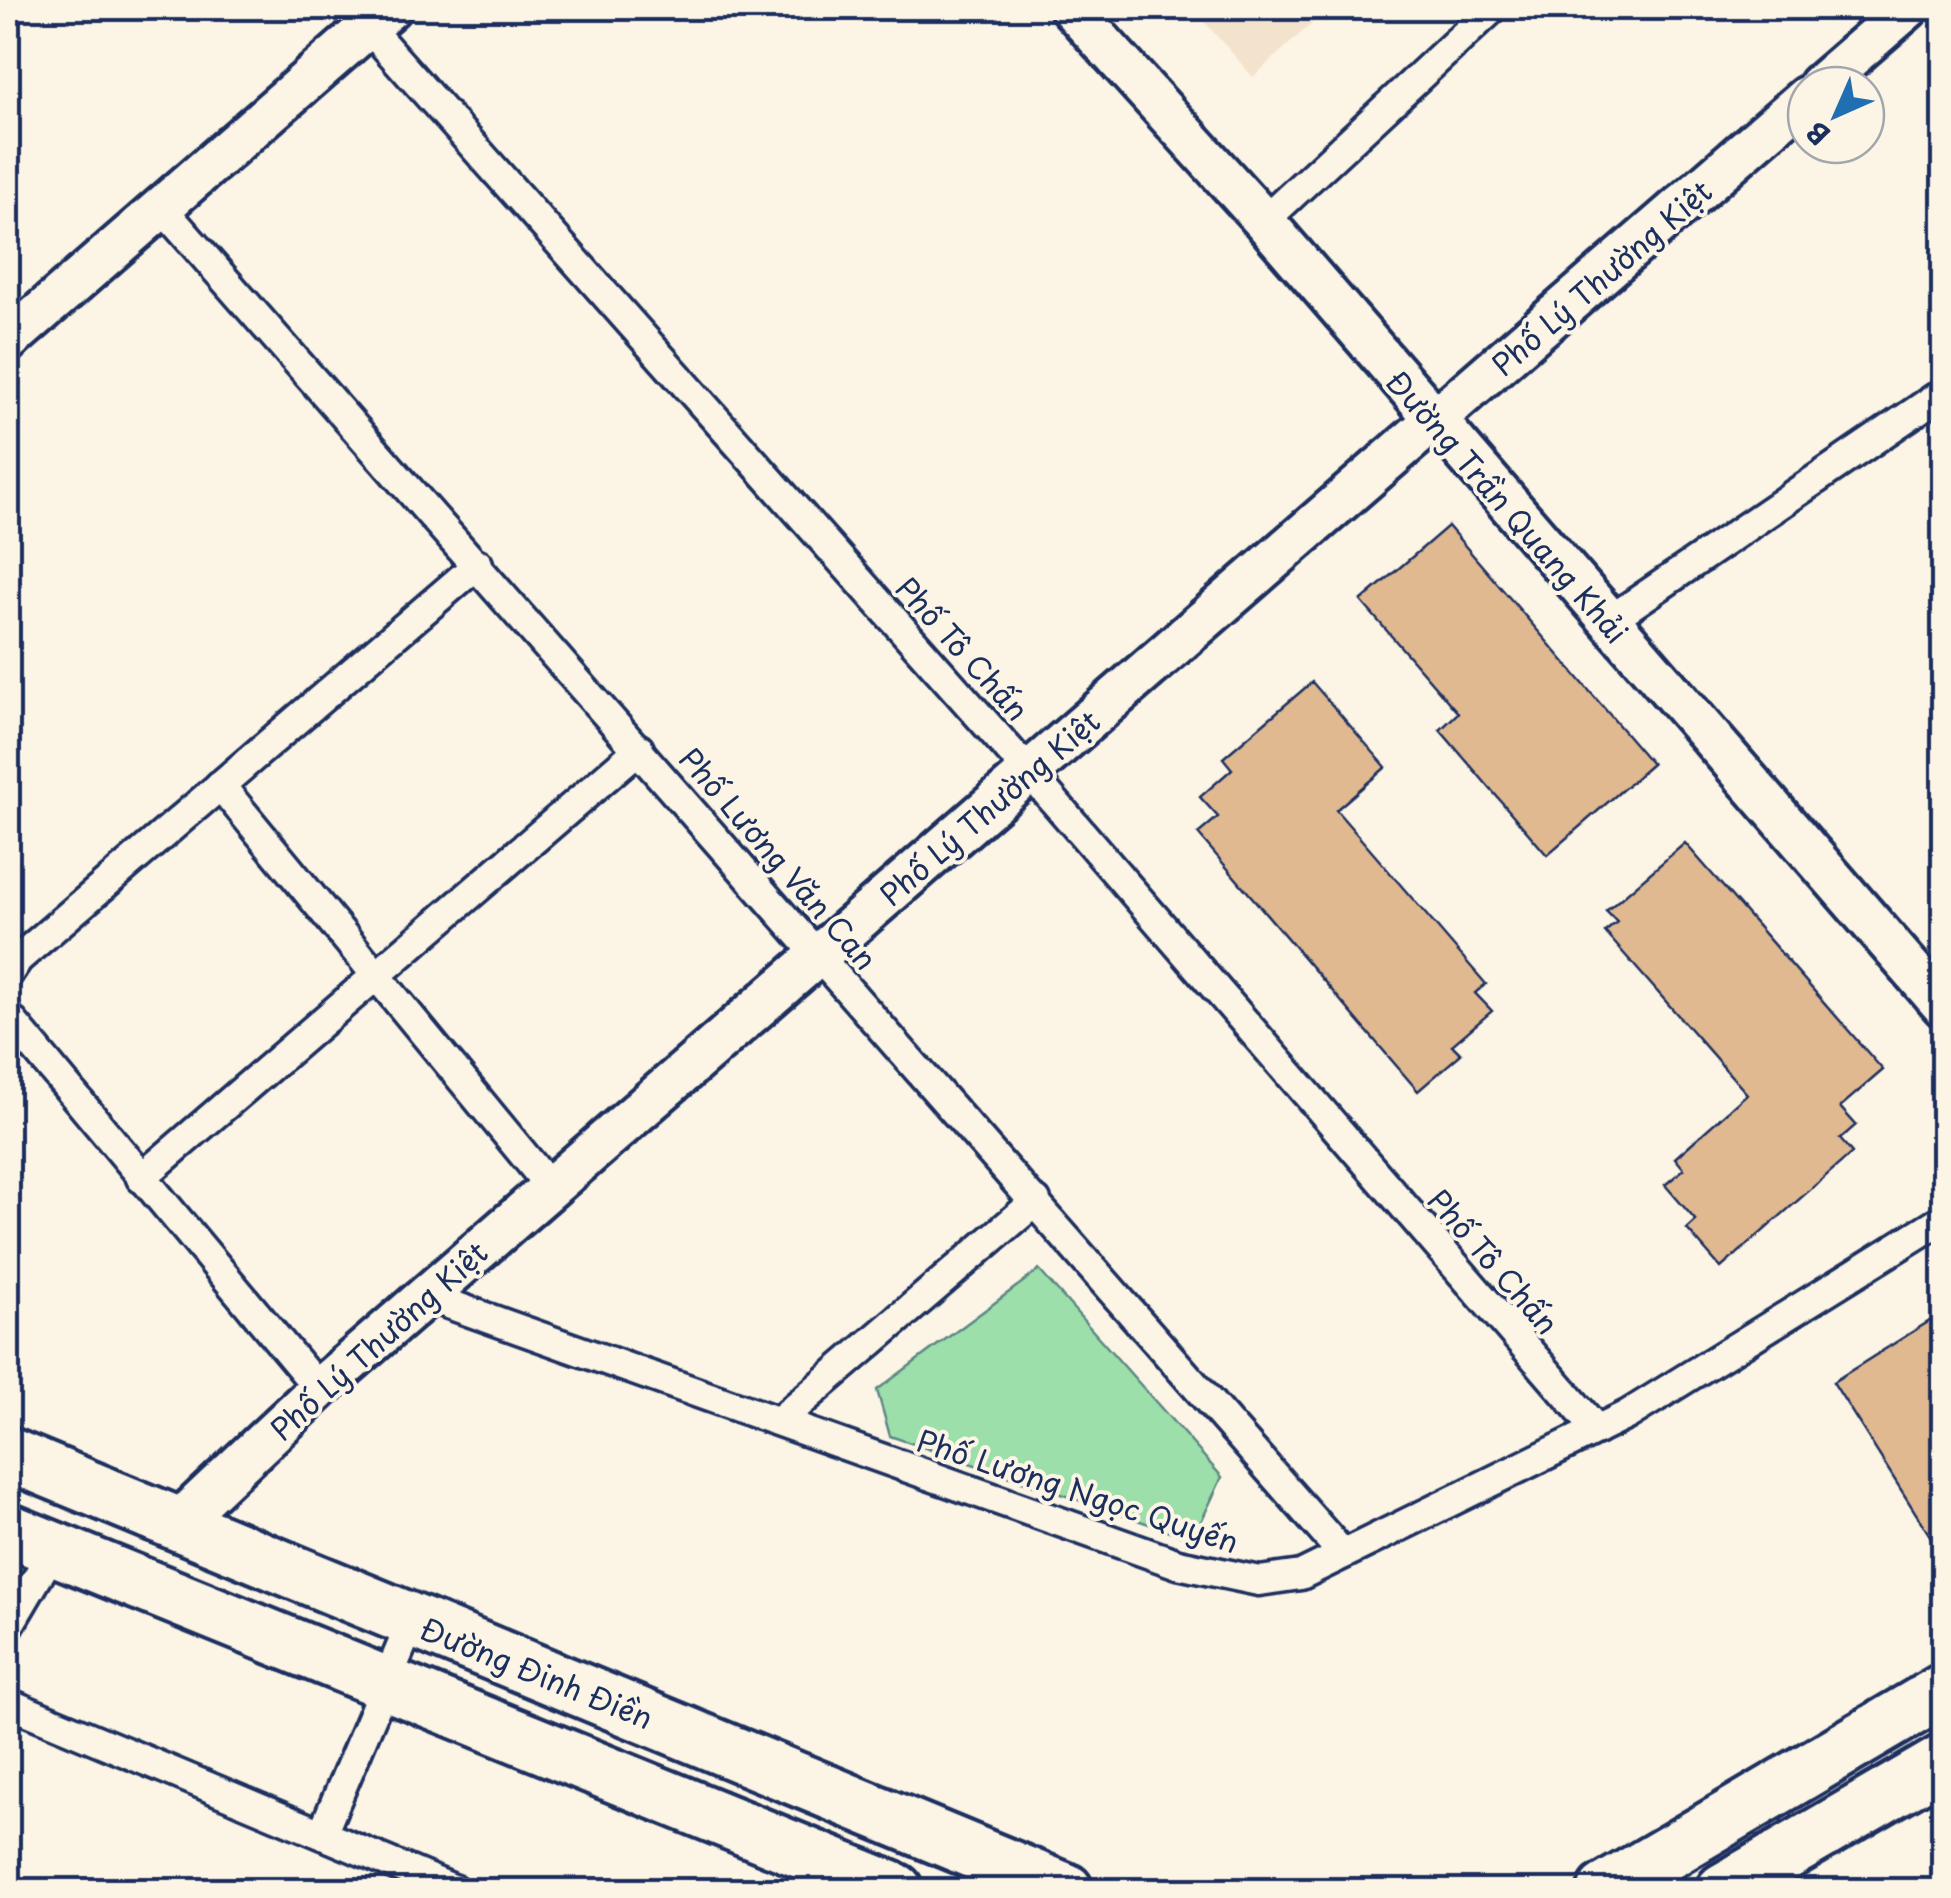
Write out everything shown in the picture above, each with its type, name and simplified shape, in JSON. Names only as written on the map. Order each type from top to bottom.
[{"type":"highway","name":"Đường Đinh Điền","points":[[8,1454],[1066,1890]]},
{"type":"highway","points":[[31,1539],[895,1890]]},
{"type":"highway","points":[[1605,1890],[1944,1690]]},
{"type":"highway","points":[[1723,1890],[1944,1762]]},
{"type":"street","name":"Đường Trần Quang Khải","points":[[1071,8],[1264,221],[1944,1007]]},
{"type":"street","points":[[1264,221],[1493,8]]},
{"type":"street","points":[[1843,65],[1908,8]]},
{"type":"street","points":[[8,341],[162,208],[370,14]]},
{"type":"street","name":"Phố Tô Chấn","points":[[370,14],[1597,1430]]},
{"type":"street","name":"Phố Lý Thường Kiệt","points":[[176,1524],[319,1389],[1786,115]]},
{"type":"street","name":"Phố Lương Văn Can","points":[[162,208],[1343,1554]]},
{"type":"street","points":[[1607,622],[1944,392]]},
{"type":"street","points":[[8,974],[18,958],[478,564]]},
{"type":"street","points":[[141,1178],[640,749]]},
{"type":"street","points":[[220,784],[551,1188]]},
{"type":"street","points":[[8,1016],[319,1389]]},
{"type":"street","points":[[779,1421],[1036,1200]]},
{"type":"street","name":"Phố Lương Ngọc Quyến","points":[[426,1296],[1222,1576],[1260,1581],[1301,1574],[1597,1430],[1944,1218]]},
{"type":"street","points":[[8,1627],[31,1539]]},
{"type":"street","points":[[322,1834],[389,1684],[412,1621]]},
{"type":"street","points":[[8,1703],[455,1890]]},
{"type":"shaded area","points":[[1192,8],[1329,8],[1253,77]]},
{"type":"green space","points":[[1039,1270],[1222,1477],[1193,1539],[890,1436],[877,1390]]},
{"type":"building","points":[[1448,526],[1652,764],[1547,855],[1440,730],[1458,713],[1361,601]]},
{"type":"building","points":[[1312,682],[1386,767],[1336,810],[1486,984],[1475,993],[1492,1011],[1452,1045],[1461,1054],[1418,1091],[1198,834],[1218,817],[1200,797],[1232,769],[1223,758]]},
{"type":"building","points":[[1685,843],[1883,1070],[1840,1107],[1856,1125],[1840,1139],[1852,1153],[1721,1268],[1687,1229],[1696,1221],[1665,1185],[1684,1169],[1675,1158],[1747,1094],[1605,932],[1617,922],[1606,911]]},
{"type":"building","points":[[1944,1312],[1944,1558],[1833,1382]]}]
